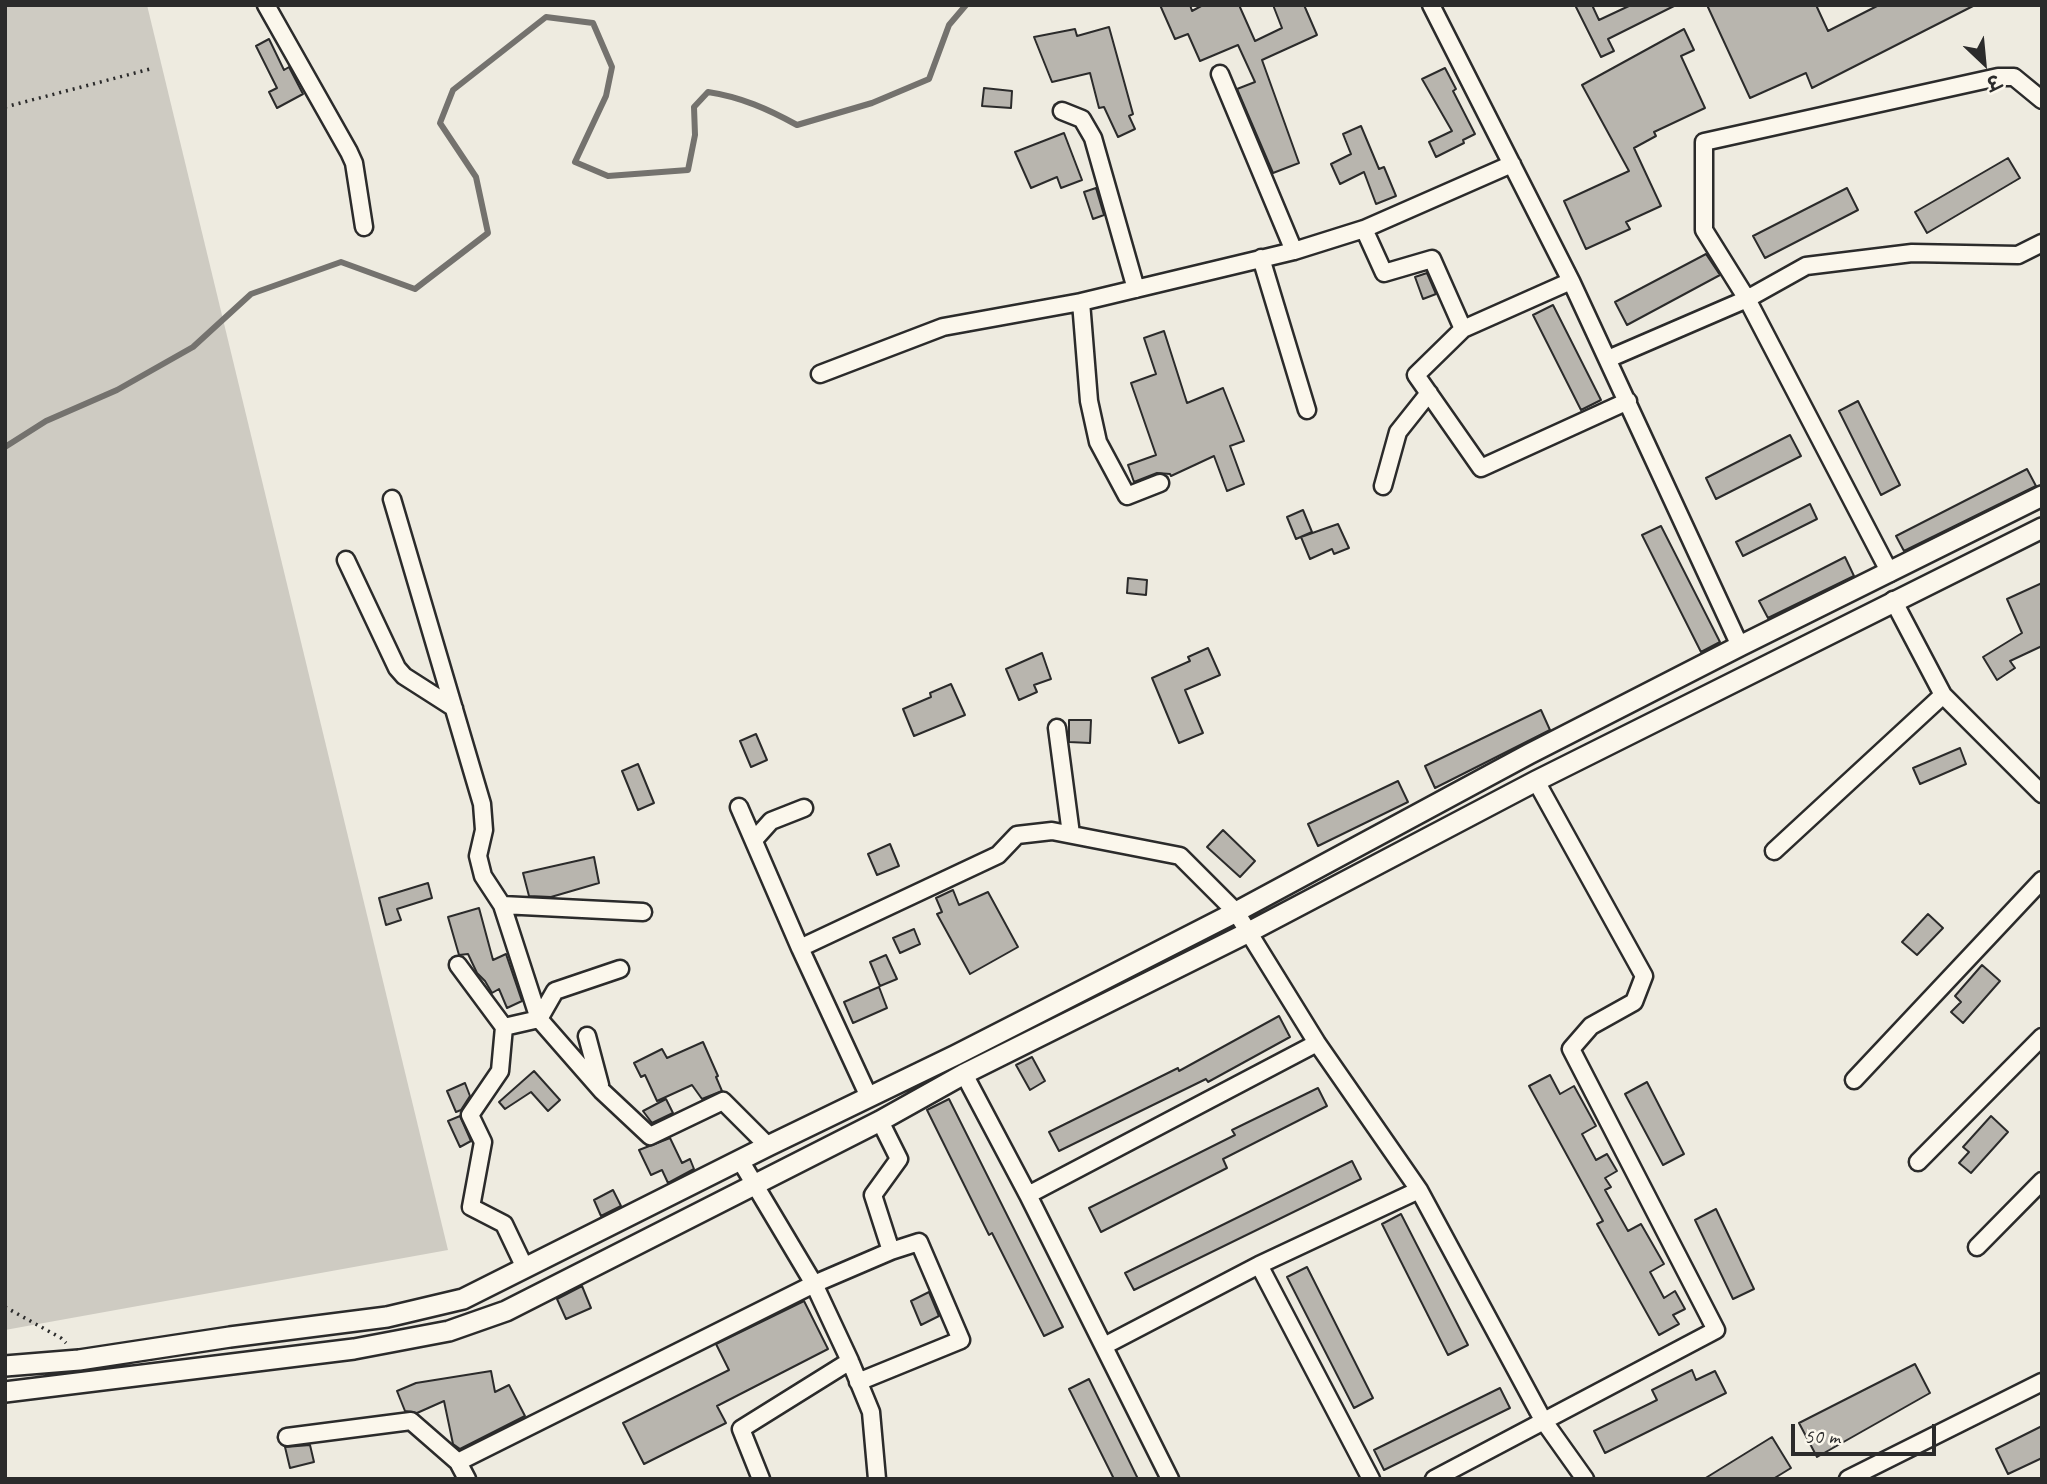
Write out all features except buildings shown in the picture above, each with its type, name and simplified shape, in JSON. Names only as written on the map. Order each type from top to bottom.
[{"type":"street","points":[[266,5],[354,163],[365,227]]},
{"type":"street","points":[[1431,5],[1571,281],[1740,646]]},
{"type":"street","points":[[1220,74],[1294,251]]},
{"type":"street","points":[[1889,573],[1747,299],[1704,230],[1704,142],[1998,77],[2014,77],[2042,100]]},
{"type":"street","points":[[1062,111],[1082,119],[1093,138],[1136,289]]},
{"type":"street","points":[[820,374],[943,327],[1081,302],[1294,251],[1364,229],[1512,164]]},
{"type":"street","points":[[1364,229],[1384,273],[1432,259],[1463,329]]},
{"type":"street","points":[[1608,359],[1747,299],[1806,265],[1912,253],[2018,255],[2042,243]]},
{"type":"street","points":[[1261,258],[1307,410]]},
{"type":"street","points":[[1571,281],[1463,329],[1416,376],[1481,468],[1628,401]]},
{"type":"street","points":[[1081,302],[1089,401],[1098,442],[1127,496],[1160,483]]},
{"type":"street","points":[[1382,486],[1398,432],[1429,393]]},
{"type":"street","points":[[5,1366],[79,1360],[387,1317],[463,1299],[1236,912],[1529,754],[2042,496]]},
{"type":"street","points":[[392,499],[482,804],[484,830],[478,856],[483,876],[502,905],[539,1019],[602,1091],[650,1136],[723,1101],[768,1146]]},
{"type":"street","points":[[5,1392],[354,1349],[449,1331],[506,1311],[880,1121],[964,1074],[1249,932],[1536,781],[1893,600],[2042,528]]},
{"type":"street","points":[[346,561],[397,668],[404,676],[454,708]]},
{"type":"street","points":[[1893,600],[1943,695],[2042,794]]},
{"type":"street","points":[[1774,851],[1943,695]]},
{"type":"street","points":[[1057,728],[1071,834]]},
{"type":"street","points":[[1434,1479],[1716,1330],[1572,1049],[1591,1026],[1634,1002],[1644,976],[1536,781]]},
{"type":"street","points":[[739,807],[869,1097]]},
{"type":"street","points":[[754,840],[771,821],[804,808]]},
{"type":"street","points":[[800,948],[998,855],[1017,835],[1052,831],[1180,856],[1236,912],[1317,1043],[1419,1190],[1543,1420],[1586,1479]]},
{"type":"street","points":[[1854,1080],[2042,880]]},
{"type":"street","points":[[502,905],[643,912]]},
{"type":"street","points":[[458,965],[504,1027],[500,1071],[470,1115],[483,1142],[471,1207],[504,1224],[525,1268]]},
{"type":"street","points":[[504,1027],[539,1019],[555,991],[620,969]]},
{"type":"street","points":[[587,1036],[602,1091]]},
{"type":"street","points":[[1917,1162],[2042,1037]]},
{"type":"street","points":[[1028,1195],[1317,1043]]},
{"type":"street","points":[[964,1074],[1028,1195],[1170,1479]]},
{"type":"street","points":[[880,1121],[900,1159],[873,1195],[891,1251]]},
{"type":"street","points":[[740,1160],[814,1284],[850,1361],[871,1412],[877,1479]]},
{"type":"street","points":[[1977,1247],[2042,1181]]},
{"type":"street","points":[[1104,1346],[1259,1265],[1419,1190]]},
{"type":"street","points":[[458,1462],[814,1284],[919,1242],[961,1340],[858,1382]]},
{"type":"street","points":[[1259,1265],[1371,1479]]},
{"type":"street","points":[[761,1479],[741,1429],[850,1361]]},
{"type":"street","points":[[1848,1479],[2042,1382]]},
{"type":"street","points":[[287,1437],[411,1421],[458,1462],[467,1479]]},
{"type":"path","points":[[5,107],[154,68]]},
{"type":"path","points":[[5,1307],[61,1338],[79,1360]]},
{"type":"shaded area","points":[[5,5],[147,5],[448,1250],[5,1330]]},
{"type":"waterway","points":[[5,447],[46,421],[117,390],[193,347],[251,294],[341,262],[415,289],[488,233],[476,177],[440,123],[453,90],[546,17],[593,23],[612,67],[606,96],[575,162],[608,176],[688,170],[695,135],[694,107],[708,92],[754,104],[797,125],[872,103],[929,79],[949,25],[966,5]]}]
